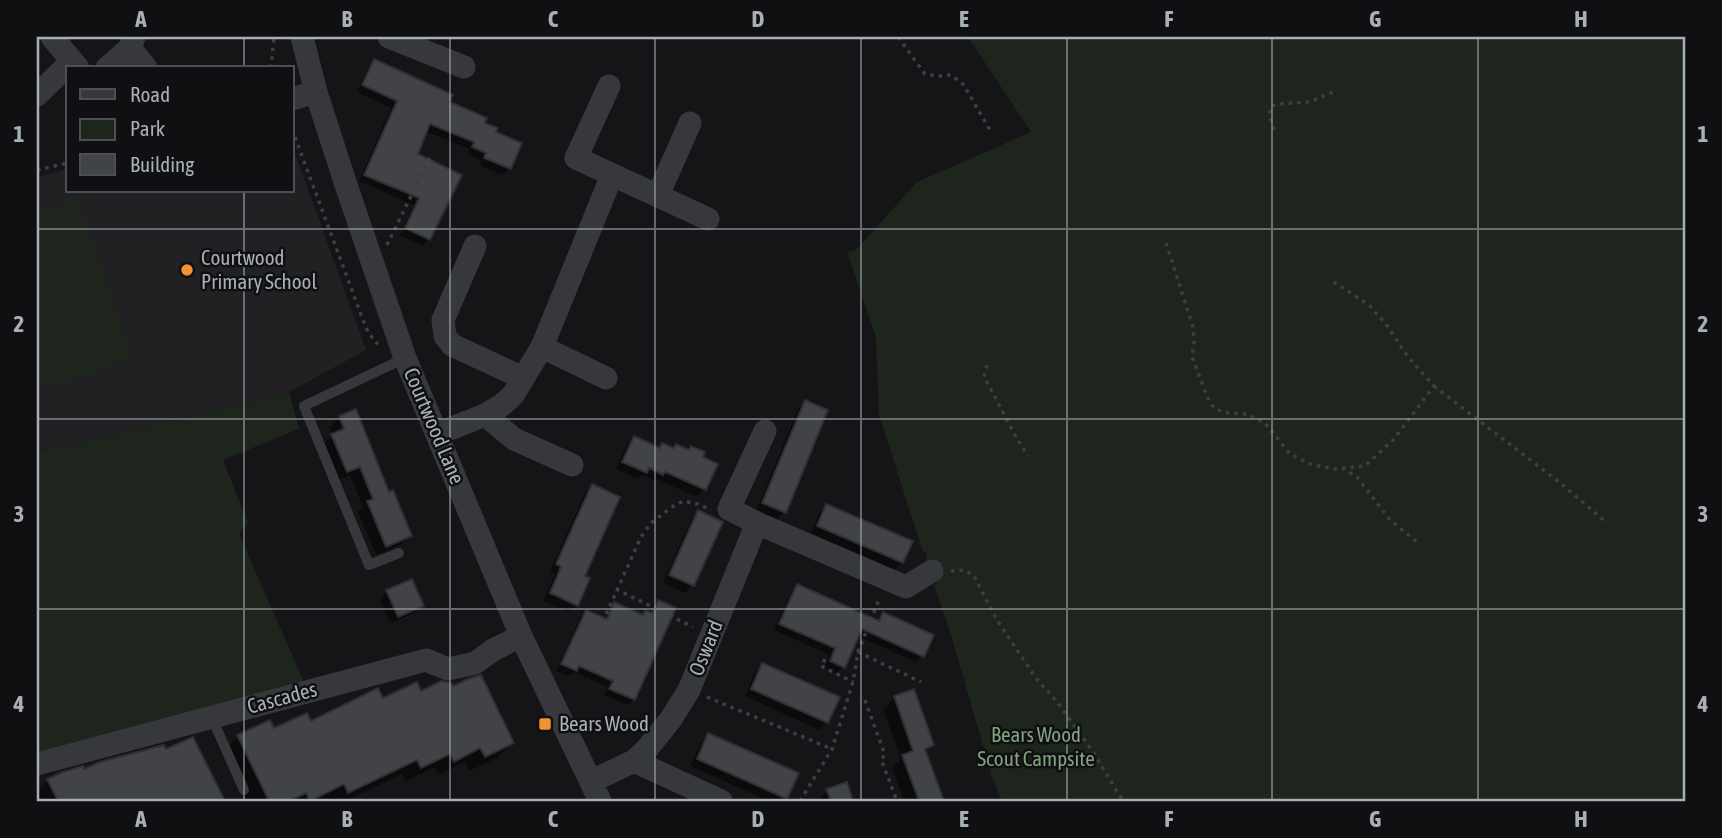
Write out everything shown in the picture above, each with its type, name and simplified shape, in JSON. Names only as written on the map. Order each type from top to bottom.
[{"type":"street","points":[[52,37],[75,65]]},
{"type":"street","name":"Courtwood Lane","points":[[302,37],[316,92],[405,358],[521,636],[596,791]]},
{"type":"street","points":[[389,37],[464,67]]},
{"type":"street","points":[[109,66],[132,42],[145,66]]},
{"type":"street","points":[[37,95],[66,72]]},
{"type":"street","points":[[609,86],[576,158],[708,219]]},
{"type":"street","points":[[294,98],[316,92]]},
{"type":"street","points":[[658,195],[690,123]]},
{"type":"street","points":[[437,435],[485,415],[513,395],[542,347],[612,175]]},
{"type":"street","points":[[475,246],[443,320],[444,336],[452,345],[523,378]]},
{"type":"street","points":[[542,347],[606,378]]},
{"type":"street","points":[[485,415],[514,439],[572,466]]},
{"type":"street","points":[[765,430],[729,509],[906,587],[932,571]]},
{"type":"street","name":"Osward","points":[[596,791],[646,750],[671,719],[689,690],[757,523]]},
{"type":"street","name":"Cascades","points":[[37,764],[426,660],[448,669],[475,663],[521,636]]},
{"type":"street","points":[[634,761],[721,801]]},
{"type":"lane","points":[[399,553],[369,565],[304,406],[405,358]]},
{"type":"lane","points":[[211,716],[244,790]]},
{"type":"path","points":[[271,66],[274,37]]},
{"type":"path","points":[[898,37],[925,74],[951,75],[963,84],[990,130]]},
{"type":"path","points":[[1274,130],[1270,108],[1276,104],[1310,102],[1335,91]]},
{"type":"path","points":[[294,134],[366,328],[375,342],[405,358]]},
{"type":"path","points":[[375,269],[431,155]]},
{"type":"path","points":[[37,170],[66,163]]},
{"type":"path","points":[[1167,243],[1193,327],[1192,357],[1209,401],[1215,409],[1247,414],[1265,423],[1290,454],[1313,464],[1335,468],[1365,466],[1394,439],[1434,386]]},
{"type":"path","points":[[1332,281],[1369,305],[1386,324],[1408,357],[1434,386],[1559,482],[1605,522]]},
{"type":"path","points":[[987,365],[984,377],[1028,456]]},
{"type":"path","points":[[1342,468],[1357,477],[1390,520],[1417,542]]},
{"type":"path","points":[[609,628],[603,621],[650,523],[683,501],[698,504],[719,514],[729,509]]},
{"type":"path","points":[[932,571],[964,570],[974,576],[997,620],[1035,677],[1065,712],[1123,801]]},
{"type":"path","points":[[803,800],[832,749],[853,682],[858,652],[888,579]]},
{"type":"path","points":[[617,589],[711,636]]},
{"type":"path","points":[[858,652],[921,681]]},
{"type":"path","points":[[825,659],[821,666],[853,682]]},
{"type":"path","points":[[689,690],[832,749]]},
{"type":"path","points":[[864,701],[885,755],[881,758],[897,801]]},
{"type":"shaded area","name":"Courtwood Primary School","points":[[294,151],[366,350],[289,392],[61,448],[58,446],[37,451],[37,177],[66,170],[66,192],[294,192]]},
{"type":"green space","name":"Bears Wood Scout Campsite","points":[[968,37],[1685,37],[1685,801],[1002,801],[992,777],[934,585],[937,580],[927,561],[926,552],[923,552],[879,415],[876,337],[847,252],[856,250],[917,182],[1031,132]]},
{"type":"green space","points":[[78,199],[133,358],[46,389],[37,361],[37,213]]},
{"type":"green space","points":[[289,392],[299,429],[223,460],[248,523],[239,534],[304,682],[37,756],[37,451],[58,446],[61,448]]},
{"type":"building","points":[[374,59],[453,95],[450,102],[487,118],[485,123],[498,128],[496,132],[522,143],[511,169],[484,158],[486,153],[472,147],[474,142],[430,124],[418,154],[462,175],[430,240],[405,228],[419,198],[364,175],[397,101],[362,85]]},
{"type":"building","points":[[805,400],[828,410],[786,513],[762,503]]},
{"type":"building","points":[[356,409],[389,492],[393,490],[412,536],[386,547],[367,501],[373,499],[360,467],[347,472],[331,434],[344,429],[339,416]]},
{"type":"building","points":[[634,436],[660,448],[662,443],[674,448],[676,444],[689,450],[691,446],[705,452],[703,457],[718,464],[706,490],[665,472],[663,475],[649,468],[647,473],[622,462]]},
{"type":"building","points":[[592,484],[620,497],[585,576],[590,578],[578,606],[550,593],[561,567],[556,564]]},
{"type":"building","points":[[826,504],[913,541],[903,563],[817,526]]},
{"type":"building","points":[[698,510],[723,522],[694,586],[669,575]]},
{"type":"building","points":[[412,579],[424,606],[398,617],[386,590]]},
{"type":"building","points":[[797,584],[879,621],[883,612],[934,635],[924,657],[862,629],[845,668],[830,661],[835,648],[779,624]]},
{"type":"building","points":[[658,600],[676,608],[635,700],[609,689],[613,681],[579,666],[577,671],[561,664],[586,610],[607,619],[614,602],[643,615],[645,610],[652,613]]},
{"type":"building","points":[[762,663],[840,697],[828,723],[751,689]]},
{"type":"building","points":[[481,675],[514,743],[485,757],[480,748],[454,762],[450,754],[421,768],[417,760],[348,793],[344,784],[310,801],[306,793],[289,801],[269,801],[237,735],[270,720],[274,728],[307,713],[311,721],[378,688],[383,698],[417,682],[421,691],[441,681],[453,686]]},
{"type":"building","points":[[914,689],[934,745],[925,749],[944,801],[919,801],[902,755],[913,751],[894,696]]},
{"type":"building","points":[[708,733],[799,773],[787,799],[697,759]]},
{"type":"building","points":[[193,737],[225,801],[58,801],[47,779],[83,766],[84,769],[100,762],[164,745],[166,749]]},
{"type":"building","points":[[847,782],[853,801],[831,801],[826,789]]},
{"type":"place","name":"Courtwood Primary School","points":[[187,270]]},
{"type":"place","name":"Bears Wood","points":[[545,724]]}]
